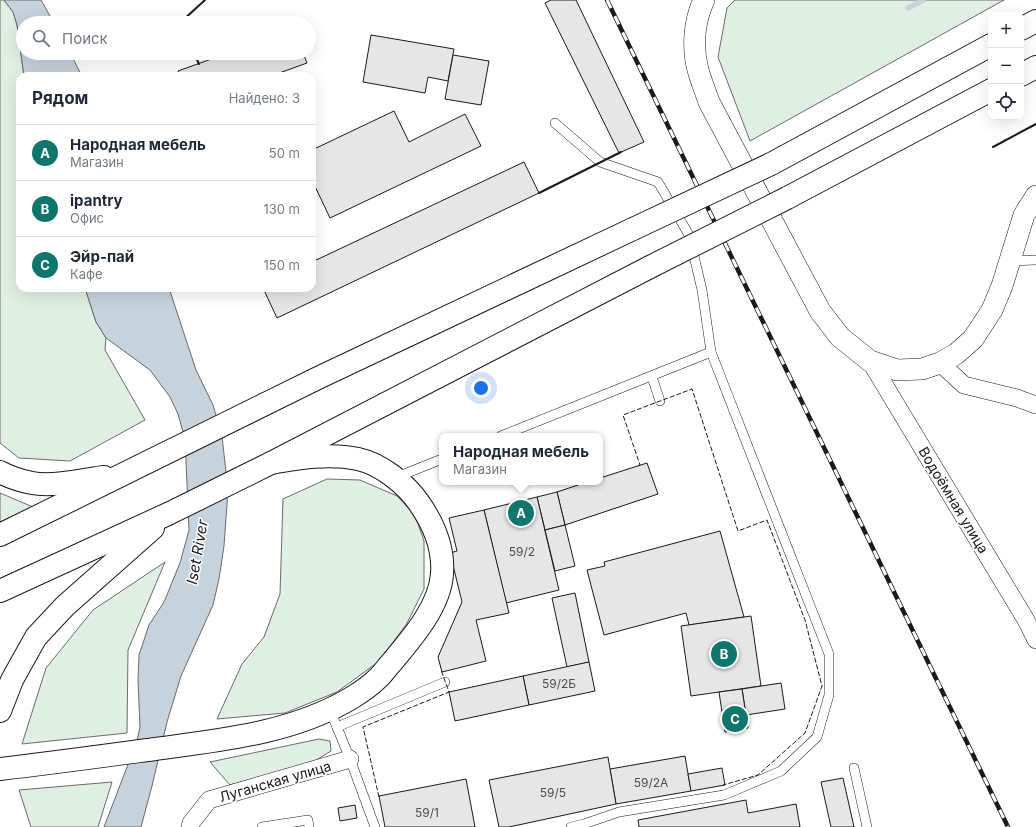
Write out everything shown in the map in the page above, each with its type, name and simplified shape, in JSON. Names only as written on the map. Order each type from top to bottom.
[{"type":"main road","points":[[1024,27],[1036,21]]},
{"type":"main road","points":[[0,535],[320,377],[771,164],[988,47]]},
{"type":"main road","points":[[1024,73],[1036,67]]},
{"type":"main road","points":[[0,591],[170,513],[271,463],[787,198],[988,92]]},
{"type":"main road","points":[[0,769],[212,741],[278,728],[304,720],[334,718],[354,696],[377,679],[408,644],[430,611],[439,592],[442,574],[442,558],[438,537],[428,515],[414,496],[396,478],[380,468],[359,460],[330,456],[305,457],[271,463]]},
{"type":"main road","points":[[0,472],[33,483],[61,483],[124,474]]},
{"type":"main road","points":[[0,711],[12,680],[36,637],[65,606],[170,513]]},
{"type":"street","points":[[704,0],[694,36],[697,69],[709,102],[820,311],[840,337],[870,361],[897,370],[922,369],[940,364],[956,354],[974,339],[992,310],[1002,286],[1024,215],[1036,196]]},
{"type":"street","name":"Водоёмная улица","points":[[870,361],[1006,586],[1036,640]]},
{"type":"street","points":[[940,364],[964,385],[1018,398],[1036,406]]},
{"type":"street","name":"Луганская улица","points":[[190,827],[209,800],[350,759]]},
{"type":"lane","points":[[555,123],[600,162],[658,182],[690,234],[702,290],[711,352],[829,654],[829,696],[817,737],[781,771],[724,795],[619,812],[571,827]]},
{"type":"lane","points":[[1009,261],[1036,260]]},
{"type":"lane","points":[[510,433],[711,352]]},
{"type":"lane","points":[[652,377],[660,401]]},
{"type":"lane","points":[[396,478],[439,461]]},
{"type":"lane","points":[[375,827],[334,718],[445,682]]},
{"type":"lane","points":[[854,768],[867,827]]},
{"type":"lane","points":[[262,827],[308,820],[309,827]]},
{"type":"green space","points":[[0,0],[4,0],[13,12],[16,22],[16,60],[22,60],[23,72],[16,72],[16,292],[86,292],[96,322],[106,338],[105,350],[145,420],[70,461],[19,458],[0,443]]},
{"type":"green space","points":[[735,0],[1004,0],[750,141],[718,57],[727,8]]},
{"type":"green space","points":[[327,479],[360,480],[397,496],[415,515],[424,541],[424,589],[406,625],[378,662],[337,692],[285,713],[217,719],[242,664],[264,637],[280,594],[283,499]]},
{"type":"green space","points":[[0,493],[33,507],[0,522]]},
{"type":"green space","points":[[165,562],[128,650],[127,733],[22,744],[46,668],[93,610]]},
{"type":"green space","points":[[319,739],[330,741],[331,751],[313,762],[230,785],[210,762]]},
{"type":"green space","points":[[112,782],[98,827],[31,827],[19,790]]},
{"type":"water","points":[[4,0],[41,0],[50,16],[16,16],[16,22],[13,12]]},
{"type":"water","points":[[22,60],[74,60],[80,72],[23,72]]},
{"type":"water","name":"Iset River","points":[[86,292],[170,292],[196,370],[213,405],[222,436],[228,490],[224,546],[213,605],[181,676],[167,722],[141,827],[104,827],[137,741],[140,727],[138,680],[139,655],[149,625],[164,602],[180,563],[189,530],[185,439],[178,414],[170,397],[150,370],[106,338],[96,322]]},
{"type":"building","points":[[551,0],[576,0],[644,142],[619,153],[545,3]]},
{"type":"building","points":[[371,35],[454,49],[448,81],[428,77],[425,93],[363,82]]},
{"type":"building","points":[[453,55],[489,61],[481,105],[445,99]]},
{"type":"building","points":[[209,60],[306,60],[307,63],[282,72],[178,71]]},
{"type":"building","points":[[394,111],[409,142],[465,114],[481,146],[330,218],[316,188],[316,148]]},
{"type":"building","points":[[524,162],[539,193],[277,318],[265,292],[316,292],[316,260]]},
{"type":"building","points":[[647,463],[658,494],[565,525],[557,492],[578,485],[603,485],[603,477]]},
{"type":"building","points":[[557,492],[565,525],[545,530],[537,497]]},
{"type":"building","points":[[537,497],[559,590],[506,603],[484,510]]},
{"type":"building","points":[[484,510],[509,613],[476,620],[486,661],[442,672],[438,657],[462,602],[450,553],[457,551],[449,518]]},
{"type":"building","points":[[565,525],[575,566],[555,571],[545,530]]},
{"type":"building","points":[[720,531],[744,617],[689,625],[686,613],[604,635],[587,570],[605,566],[604,562]]},
{"type":"building","points":[[575,593],[589,662],[567,667],[552,598]]},
{"type":"building","points":[[751,616],[761,686],[691,696],[681,626]]},
{"type":"building","points":[[589,662],[595,691],[529,705],[523,676]]},
{"type":"building","points":[[523,676],[529,705],[455,721],[449,692]]},
{"type":"building","points":[[781,683],[785,709],[746,715],[742,689]]},
{"type":"building","points":[[742,689],[748,728],[725,732],[719,692]]},
{"type":"building","points":[[685,756],[691,791],[616,804],[610,769]]},
{"type":"building","points":[[608,757],[616,804],[509,827],[499,827],[489,780]]},
{"type":"building","points":[[722,768],[725,785],[691,791],[688,774]]},
{"type":"building","points":[[843,778],[854,827],[831,827],[821,782]]},
{"type":"building","points":[[466,779],[475,827],[385,827],[379,796]]},
{"type":"building","points":[[746,800],[748,813],[796,804],[800,827],[639,827],[638,820]]},
{"type":"building","points":[[355,805],[357,818],[340,821],[338,808]]},
{"type":"waterway","points":[[908,8],[923,0]]},
{"type":"railway","points":[[607,0],[1008,827]]},
{"type":"fence","points":[[638,466],[640,465],[623,415],[692,389],[738,531],[767,520],[805,620],[822,686],[805,733],[758,775],[723,785]]},
{"type":"fence","points":[[379,797],[363,727],[449,692],[441,670]]},
{"type":"wall","points":[[187,16],[205,0]]},
{"type":"wall","points":[[197,60],[199,64]]},
{"type":"wall","points":[[993,147],[1036,124]]},
{"type":"wall","points":[[539,193],[621,152]]},
{"type":"place","name":"Народная мебель","points":[[521,513]]},
{"type":"place","name":"ipantry","points":[[724,654]]},
{"type":"place","name":"Эйр-пай","points":[[735,719]]}]
